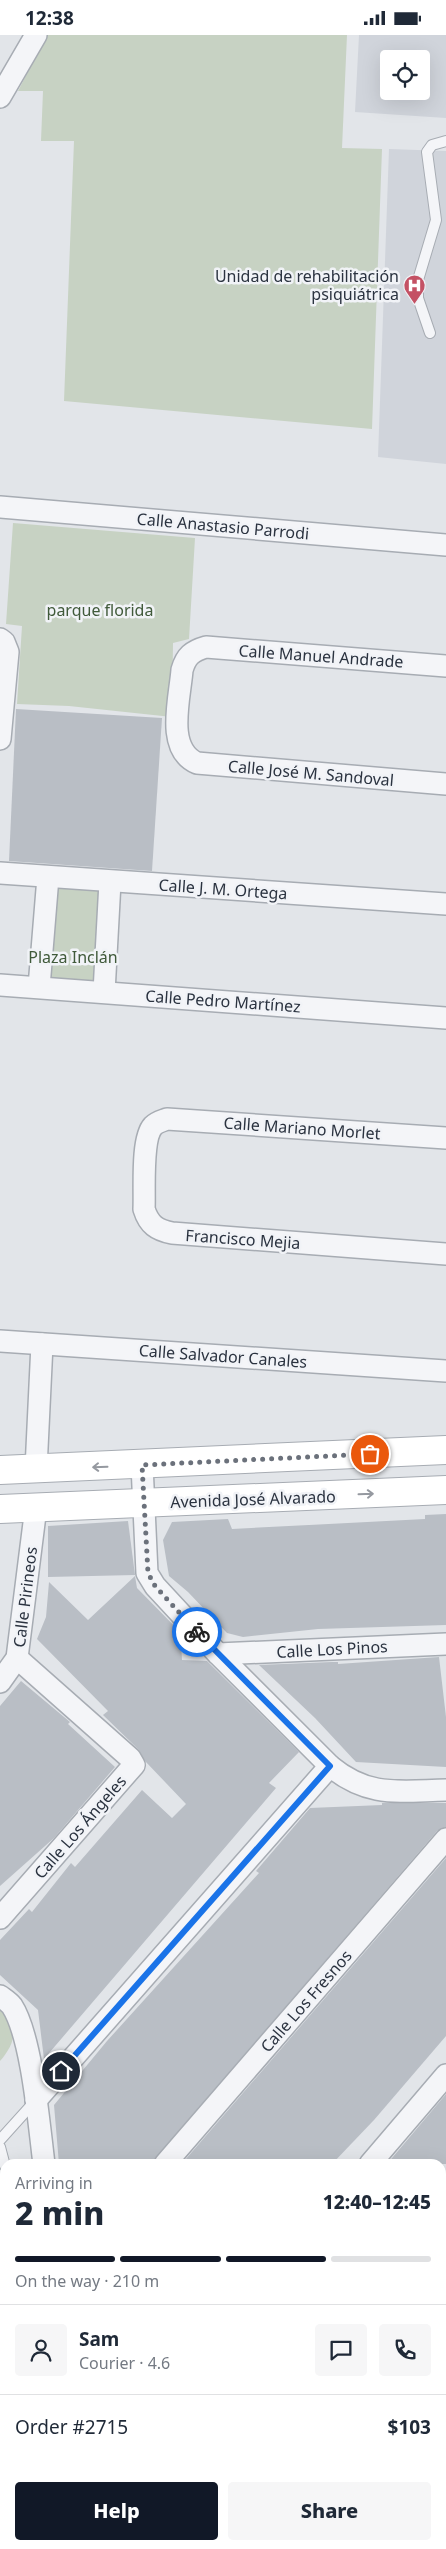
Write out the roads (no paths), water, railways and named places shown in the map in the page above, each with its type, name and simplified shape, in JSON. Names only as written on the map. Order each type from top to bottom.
[{"type":"street","points":[[0,97],[36,35]]},
{"type":"street","name":"Calle Anastasio Parrodi","points":[[0,507],[446,545]]},
{"type":"street","points":[[0,739],[8,652],[2,640]]},
{"type":"street","name":"Calle Manuel Andrade","points":[[181,751],[177,733],[182,670],[188,655],[196,649],[206,647],[446,666]]},
{"type":"street","name":"Calle José M. Sandoval","points":[[181,751],[188,759],[198,763],[446,784]]},
{"type":"street","name":"Calle J. M. Ortega","points":[[0,873],[446,904]]},
{"type":"street","points":[[39,987],[48,877]]},
{"type":"street","points":[[104,992],[110,882]]},
{"type":"street","name":"Calle Pedro Martínez","points":[[0,985],[446,1018]]},
{"type":"street","name":"Calle Mariano Morlet","points":[[159,1121],[167,1119],[446,1138]]},
{"type":"street","name":"Francisco Mejia","points":[[159,1121],[152,1127],[147,1141],[144,1209],[147,1219],[153,1227],[162,1231],[446,1255]]},
{"type":"street","name":"Calle Salvador Canales","points":[[0,1341],[446,1371]]},
{"type":"street","points":[[36,1469],[42,1344]]},
{"type":"street","points":[[0,1470],[446,1450]]},
{"type":"street","points":[[142,1465],[142,1503],[148,1573],[155,1586],[218,1654],[330,1766],[346,1779],[367,1789],[390,1791],[446,1790]]},
{"type":"street","name":"Avenida José Alvarado","points":[[0,1509],[446,1490]]},
{"type":"street","name":"Calle Pirineos","points":[[0,1682],[17,1658],[36,1507]]},
{"type":"street","name":"Calle Los Pinos","points":[[218,1654],[446,1644]]},
{"type":"street","name":"Calle Los Ángeles","points":[[0,1918],[134,1765],[130,1758],[17,1658]]},
{"type":"street","points":[[36,2100],[330,1766]]},
{"type":"street","name":"Calle Los Fresnos","points":[[169,2159],[446,1839]]},
{"type":"street","points":[[0,1997],[11,2005],[22,2025],[36,2100],[43,2159]]},
{"type":"street","points":[[374,2159],[446,2075]]},
{"type":"lane","points":[[430,333],[418,298],[418,280],[436,220],[427,152],[432,145],[446,141]]},
{"type":"lane","points":[[0,2140],[36,2100]]},
{"type":"place","name":"Unidad de rehabilitación psiquiátrica","points":[[415,304]]},
{"type":"park label","name":"parque florida","points":[[100,610]]},
{"type":"park label","name":"Plaza Inclán","points":[[73,957]]}]
